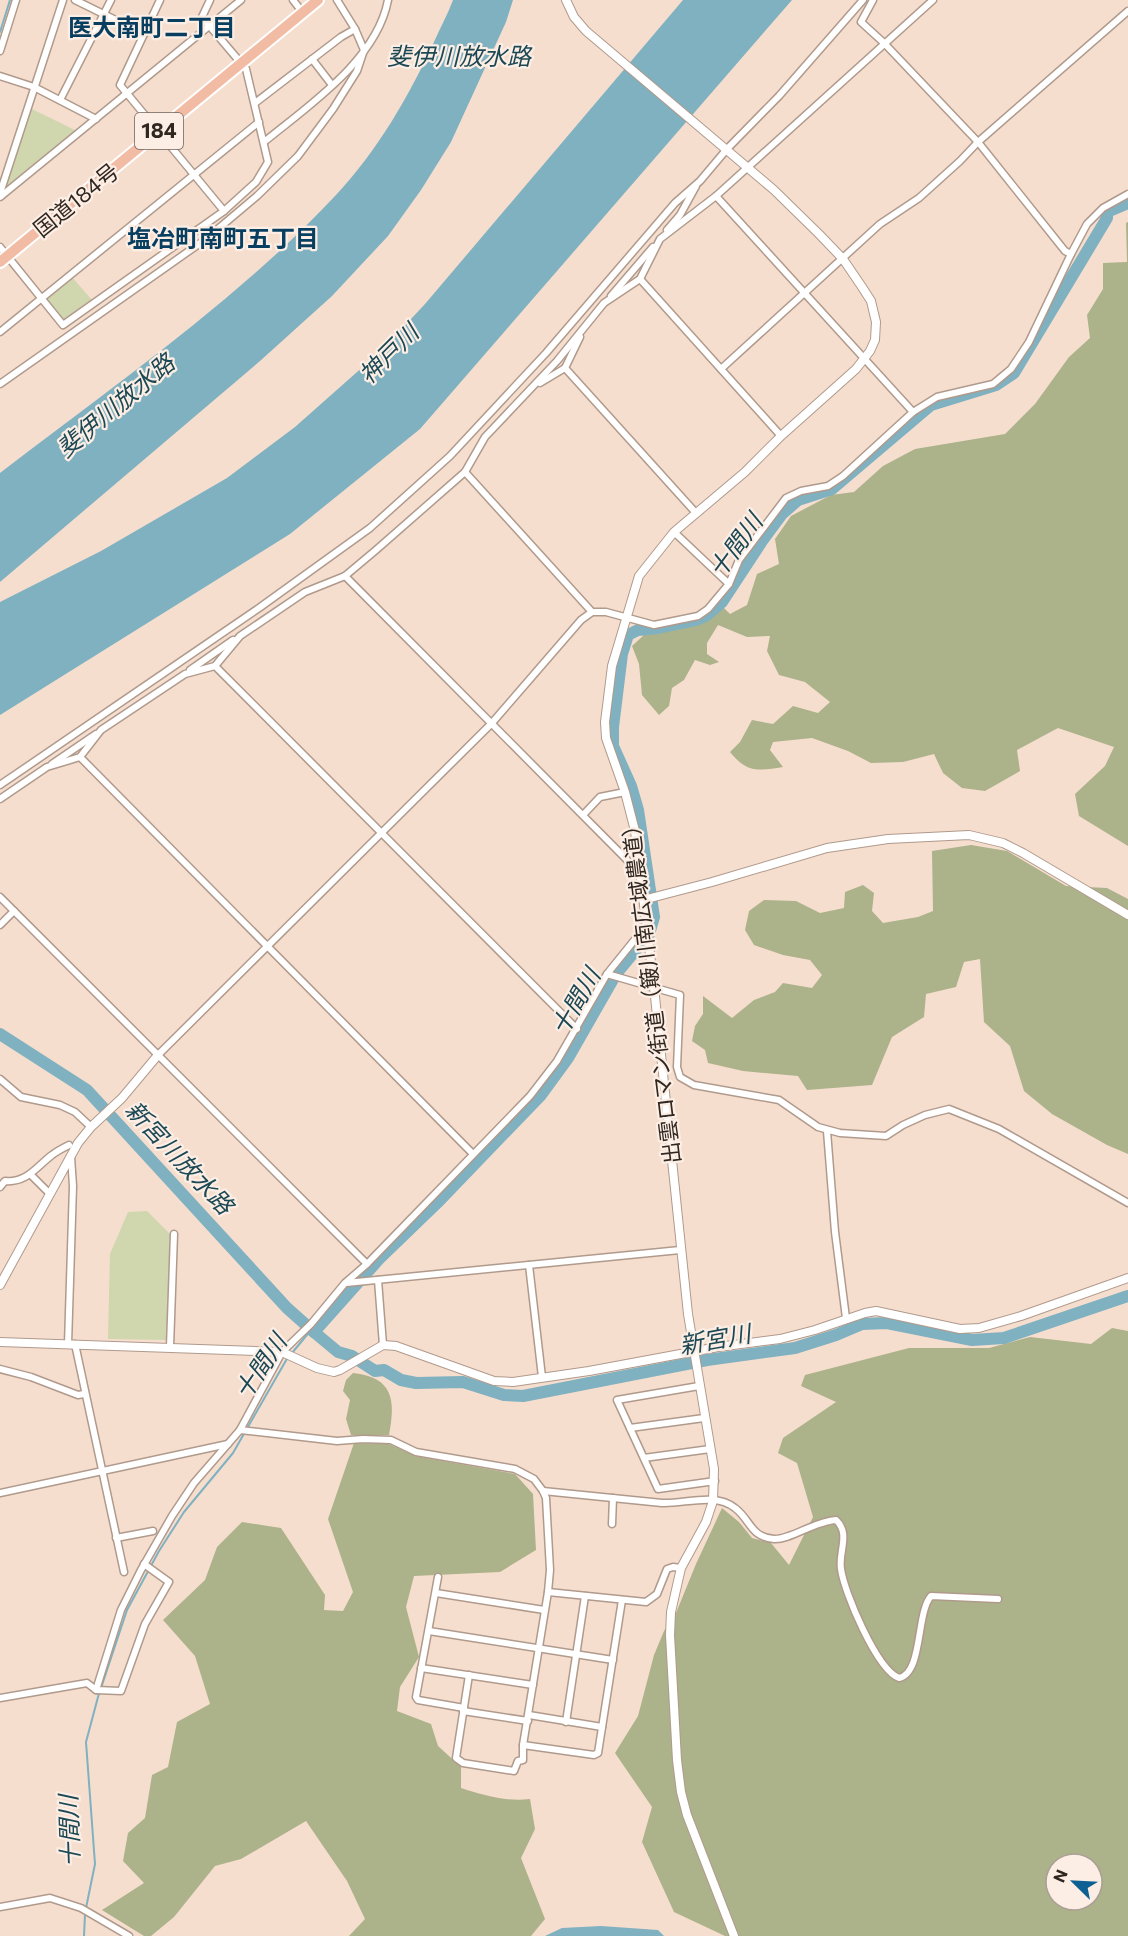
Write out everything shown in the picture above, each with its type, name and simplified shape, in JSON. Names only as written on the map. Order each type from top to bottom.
[{"type":"highway","name":"国道184号","points":[[2,255],[159,131],[318,0]]},
{"type":"street","points":[[0,51],[16,0]]},
{"type":"street","points":[[1,196],[1,190],[63,0]]},
{"type":"street","points":[[75,0],[144,34]]},
{"type":"street","points":[[60,100],[111,0]]},
{"type":"street","points":[[160,0],[120,85],[224,211]]},
{"type":"street","points":[[2,255],[42,298],[63,325],[224,211],[256,182],[268,162],[255,103],[246,69],[202,17],[210,0]]},
{"type":"street","points":[[1,196],[241,0]]},
{"type":"street","points":[[292,0],[303,13]]},
{"type":"street","points":[[337,0],[355,29],[364,50]]},
{"type":"street","points":[[0,384],[206,239],[298,156],[333,109],[357,71],[364,50],[386,9],[388,0]]},
{"type":"street","name":"出雲ロマン街道（簸川南広域農道）","points":[[566,0],[574,17],[606,49],[748,167],[812,227],[843,260],[866,293],[876,322],[875,340],[864,359],[745,472],[674,532],[639,576],[612,666],[605,722],[606,738],[626,792],[635,831],[654,987],[680,1250],[699,1386]]},
{"type":"street","points":[[0,799],[305,592],[345,576],[465,472],[485,437],[585,328],[680,215],[723,147],[779,96],[863,0]]},
{"type":"street","points":[[873,0],[861,22],[884,43],[978,142],[1065,250],[1071,254]]},
{"type":"street","points":[[604,303],[640,279],[660,239],[716,196],[933,0]]},
{"type":"street","points":[[721,369],[880,224],[918,198],[978,142],[1128,11]]},
{"type":"street","points":[[255,103],[341,37],[355,29]]},
{"type":"street","points":[[264,142],[345,74],[364,50]]},
{"type":"street","points":[[312,59],[332,85]]},
{"type":"street","points":[[0,76],[34,87],[96,119]]},
{"type":"street","points":[[0,332],[259,122]]},
{"type":"street","points":[[0,785],[259,608],[370,528],[450,456],[546,354],[675,203],[700,181]]},
{"type":"street","points":[[0,1285],[50,1193],[70,1149],[114,1105],[158,1055],[491,724],[581,620],[592,612],[606,612],[654,625],[698,616],[708,609],[729,584],[739,560],[786,498],[801,490],[828,486],[836,481],[913,412],[937,397],[993,384],[1011,369],[1029,342],[1087,224],[1094,216],[1128,195]]},
{"type":"street","points":[[716,196],[913,412]]},
{"type":"street","points":[[640,279],[781,436]]},
{"type":"street","points":[[532,387],[566,368],[585,328]]},
{"type":"street","points":[[566,368],[696,513]]},
{"type":"street","points":[[465,472],[592,612]]},
{"type":"street","points":[[674,532],[729,584]]},
{"type":"street","points":[[345,576],[640,873]]},
{"type":"street","points":[[184,674],[215,666],[240,636]]},
{"type":"street","points":[[215,666],[577,1029]]},
{"type":"street","points":[[47,767],[80,757],[101,730]]},
{"type":"street","points":[[80,757],[473,1154]]},
{"type":"street","points":[[583,815],[600,797],[626,792]]},
{"type":"street","points":[[643,900],[827,848],[888,839],[969,835],[1003,843],[1023,853],[1128,915]]},
{"type":"street","points":[[0,897],[367,1264]]},
{"type":"street","points":[[0,925],[14,911]]},
{"type":"street","points":[[96,1690],[121,1610],[144,1564],[183,1500],[240,1431],[282,1352],[311,1324],[345,1283],[367,1264],[530,1096],[557,1061],[607,974],[645,927]]},
{"type":"street","points":[[607,974],[680,995],[677,1067],[680,1077],[694,1085],[779,1100],[827,1131],[886,1136],[918,1118],[948,1109],[999,1129],[1128,1203]]},
{"type":"street","points":[[0,1079],[21,1097],[60,1105],[93,1125]]},
{"type":"street","points":[[827,1131],[835,1232],[846,1318]]},
{"type":"street","points":[[0,1187],[3,1180],[15,1182],[31,1175],[54,1154],[70,1149]]},
{"type":"street","points":[[70,1149],[73,1186],[71,1344],[124,1572]]},
{"type":"street","points":[[31,1175],[50,1193]]},
{"type":"street","points":[[170,1347],[174,1234]]},
{"type":"street","points":[[345,1283],[680,1250]]},
{"type":"street","points":[[529,1265],[542,1377]]},
{"type":"street","points":[[0,1342],[282,1352],[324,1371],[334,1372],[383,1345],[396,1346],[494,1381],[513,1382],[694,1355],[780,1339],[876,1311],[960,1329],[979,1328],[1022,1316],[1128,1278]]},
{"type":"street","points":[[378,1280],[383,1345]]},
{"type":"street","points":[[0,1369],[31,1377],[78,1395],[84,1394]]},
{"type":"street","points":[[715,1482],[658,1489],[617,1400],[699,1386],[715,1482],[713,1501],[706,1522],[681,1568],[670,1612],[677,1760],[681,1792],[695,1839],[734,1936]]},
{"type":"street","points":[[630,1428],[704,1418]]},
{"type":"street","points":[[240,1431],[337,1441],[391,1440],[416,1452],[515,1469],[534,1479],[546,1498],[550,1570],[523,1760],[518,1761],[514,1771],[463,1763],[456,1758],[469,1675]]},
{"type":"street","points":[[0,1493],[229,1444]]},
{"type":"street","points":[[644,1458],[710,1449]]},
{"type":"street","points":[[543,1491],[678,1503],[702,1499],[713,1501],[735,1508],[753,1531],[772,1539],[783,1539],[792,1533],[826,1521],[836,1520],[841,1524],[844,1539],[840,1567],[845,1585],[866,1635],[881,1660],[895,1677],[905,1677],[909,1672],[915,1658],[922,1619],[931,1596],[998,1599]]},
{"type":"street","points":[[612,1524],[613,1498]]},
{"type":"street","points":[[116,1538],[153,1531]]},
{"type":"street","points":[[0,1698],[87,1683],[96,1690],[121,1691],[145,1624],[169,1581],[144,1564]]},
{"type":"street","points":[[548,1592],[646,1602],[657,1594],[667,1569],[681,1568]]},
{"type":"street","points":[[438,1577],[416,1696],[418,1700],[464,1709],[602,1727]]},
{"type":"street","points":[[436,1593],[544,1610]]},
{"type":"street","points":[[566,1722],[585,1596]]},
{"type":"street","points":[[524,1745],[594,1755],[598,1753],[622,1600]]},
{"type":"street","points":[[429,1631],[613,1660]]},
{"type":"street","points":[[421,1668],[533,1685]]},
{"type":"street","points":[[0,1907],[50,1898],[81,1908],[129,1936]]},
{"type":"green space","points":[[30,108],[77,131],[7,190],[4,187]]},
{"type":"green space","points":[[1128,222],[1128,846],[1079,816],[1075,794],[1105,766],[1114,747],[1058,728],[1017,750],[1020,771],[985,791],[962,788],[943,773],[934,754],[903,762],[871,763],[848,751],[812,738],[773,742],[770,750],[783,767],[760,770],[742,764],[730,752],[740,742],[752,720],[773,724],[793,706],[818,713],[830,702],[805,682],[779,675],[767,651],[770,636],[747,637],[718,625],[707,643],[707,654],[719,662],[710,665],[695,660],[684,680],[672,688],[669,706],[659,715],[642,695],[639,664],[632,646],[645,634],[701,621],[722,606],[730,614],[747,605],[757,574],[779,564],[775,539],[791,516],[831,495],[854,492],[883,466],[915,449],[1005,434],[1035,404],[1069,357],[1090,338],[1087,315],[1103,289],[1103,263],[1127,262],[1126,223]]},
{"type":"green space","points":[[71,276],[92,300],[63,322],[47,302],[48,295]]},
{"type":"green space","points":[[971,845],[1007,851],[1066,886],[1107,888],[1128,899],[1128,1154],[1107,1145],[1052,1114],[1024,1091],[1010,1046],[984,1022],[980,959],[964,962],[956,987],[926,994],[924,1017],[892,1037],[872,1085],[807,1090],[798,1076],[743,1071],[708,1063],[705,1050],[692,1041],[695,1026],[703,1014],[703,996],[732,1018],[754,1000],[775,992],[783,983],[812,988],[822,975],[810,960],[783,955],[754,945],[745,930],[749,911],[764,900],[796,901],[820,913],[844,908],[845,892],[863,885],[874,893],[872,911],[883,923],[918,917],[933,911],[932,851]]},
{"type":"green space","points":[[147,1211],[170,1234],[167,1340],[108,1339],[110,1254],[128,1212]]},
{"type":"green space","points":[[1112,1328],[1128,1331],[1128,1936],[725,1936],[674,1912],[642,1842],[652,1807],[615,1753],[638,1716],[654,1655],[664,1631],[676,1613],[722,1508],[739,1522],[752,1538],[771,1543],[789,1565],[813,1517],[797,1463],[778,1453],[783,1438],[836,1402],[801,1386],[805,1375],[909,1348],[989,1348],[1030,1337],[1091,1344]]},
{"type":"green space","points":[[353,1373],[376,1379],[389,1392],[392,1411],[389,1435],[351,1435],[346,1419],[350,1400],[343,1391],[346,1380]]},
{"type":"green space","points":[[354,1443],[389,1444],[415,1456],[515,1474],[533,1494],[536,1550],[500,1572],[414,1576],[406,1607],[419,1657],[400,1687],[397,1711],[431,1724],[438,1746],[461,1767],[461,1788],[503,1799],[530,1799],[535,1829],[521,1858],[545,1919],[531,1936],[349,1936],[365,1919],[347,1881],[306,1821],[241,1859],[215,1866],[174,1917],[151,1936],[144,1936],[102,1910],[144,1883],[123,1861],[128,1833],[145,1818],[152,1775],[168,1767],[177,1722],[210,1704],[195,1656],[163,1620],[205,1580],[217,1547],[242,1522],[281,1528],[325,1595],[324,1610],[343,1611],[353,1592],[328,1519]]},
{"type":"water","name":"斐伊川放水路","points":[[453,0],[513,0],[506,22],[451,142],[421,190],[388,236],[332,296],[260,361],[0,582],[0,473],[217,306],[298,233],[336,195],[366,160],[403,102]]},
{"type":"water","name":"神戸川","points":[[683,0],[792,0],[420,429],[290,534],[0,715],[0,602],[101,551],[227,478],[295,427],[383,349],[425,304]]},
{"type":"water","points":[[601,1926],[658,1930],[664,1936],[545,1936],[562,1928]]},
{"type":"waterway","points":[[0,32],[10,0]]},
{"type":"waterway","name":"十間川","points":[[0,1034],[87,1090],[287,1308],[314,1332],[379,1259],[437,1203],[541,1095],[568,1058],[616,974],[649,934],[654,917],[638,810],[631,786],[613,746],[613,727],[622,654],[628,635],[638,630],[696,620],[707,615],[722,602],[782,514],[798,500],[832,489],[931,405],[996,385],[1014,373],[1107,218],[1107,212],[1128,203]]},
{"type":"waterway","name":"新宮川","points":[[314,1332],[338,1352],[352,1356],[375,1371],[384,1370],[401,1380],[416,1383],[463,1382],[504,1395],[523,1396],[707,1360],[795,1348],[862,1324],[887,1323],[972,1340],[1004,1338],[1128,1296]]},
{"type":"waterway","name":"十間川","points":[[292,1353],[311,1330]]},
{"type":"waterway","name":"十間川","points":[[86,1908],[95,1864],[86,1742],[98,1697],[127,1610],[159,1551],[184,1512],[233,1453],[288,1357]]},
{"type":"waterway","name":"十間川","points":[[84,1936],[85,1914]]},
{"type":"district","name":"医大南町二丁目","points":[[152,28]]},
{"type":"district","name":"塩冶町南町五丁目","points":[[223,239]]},
{"type":"water label","name":"新宮川放水路","points":[[179,1158]]}]
